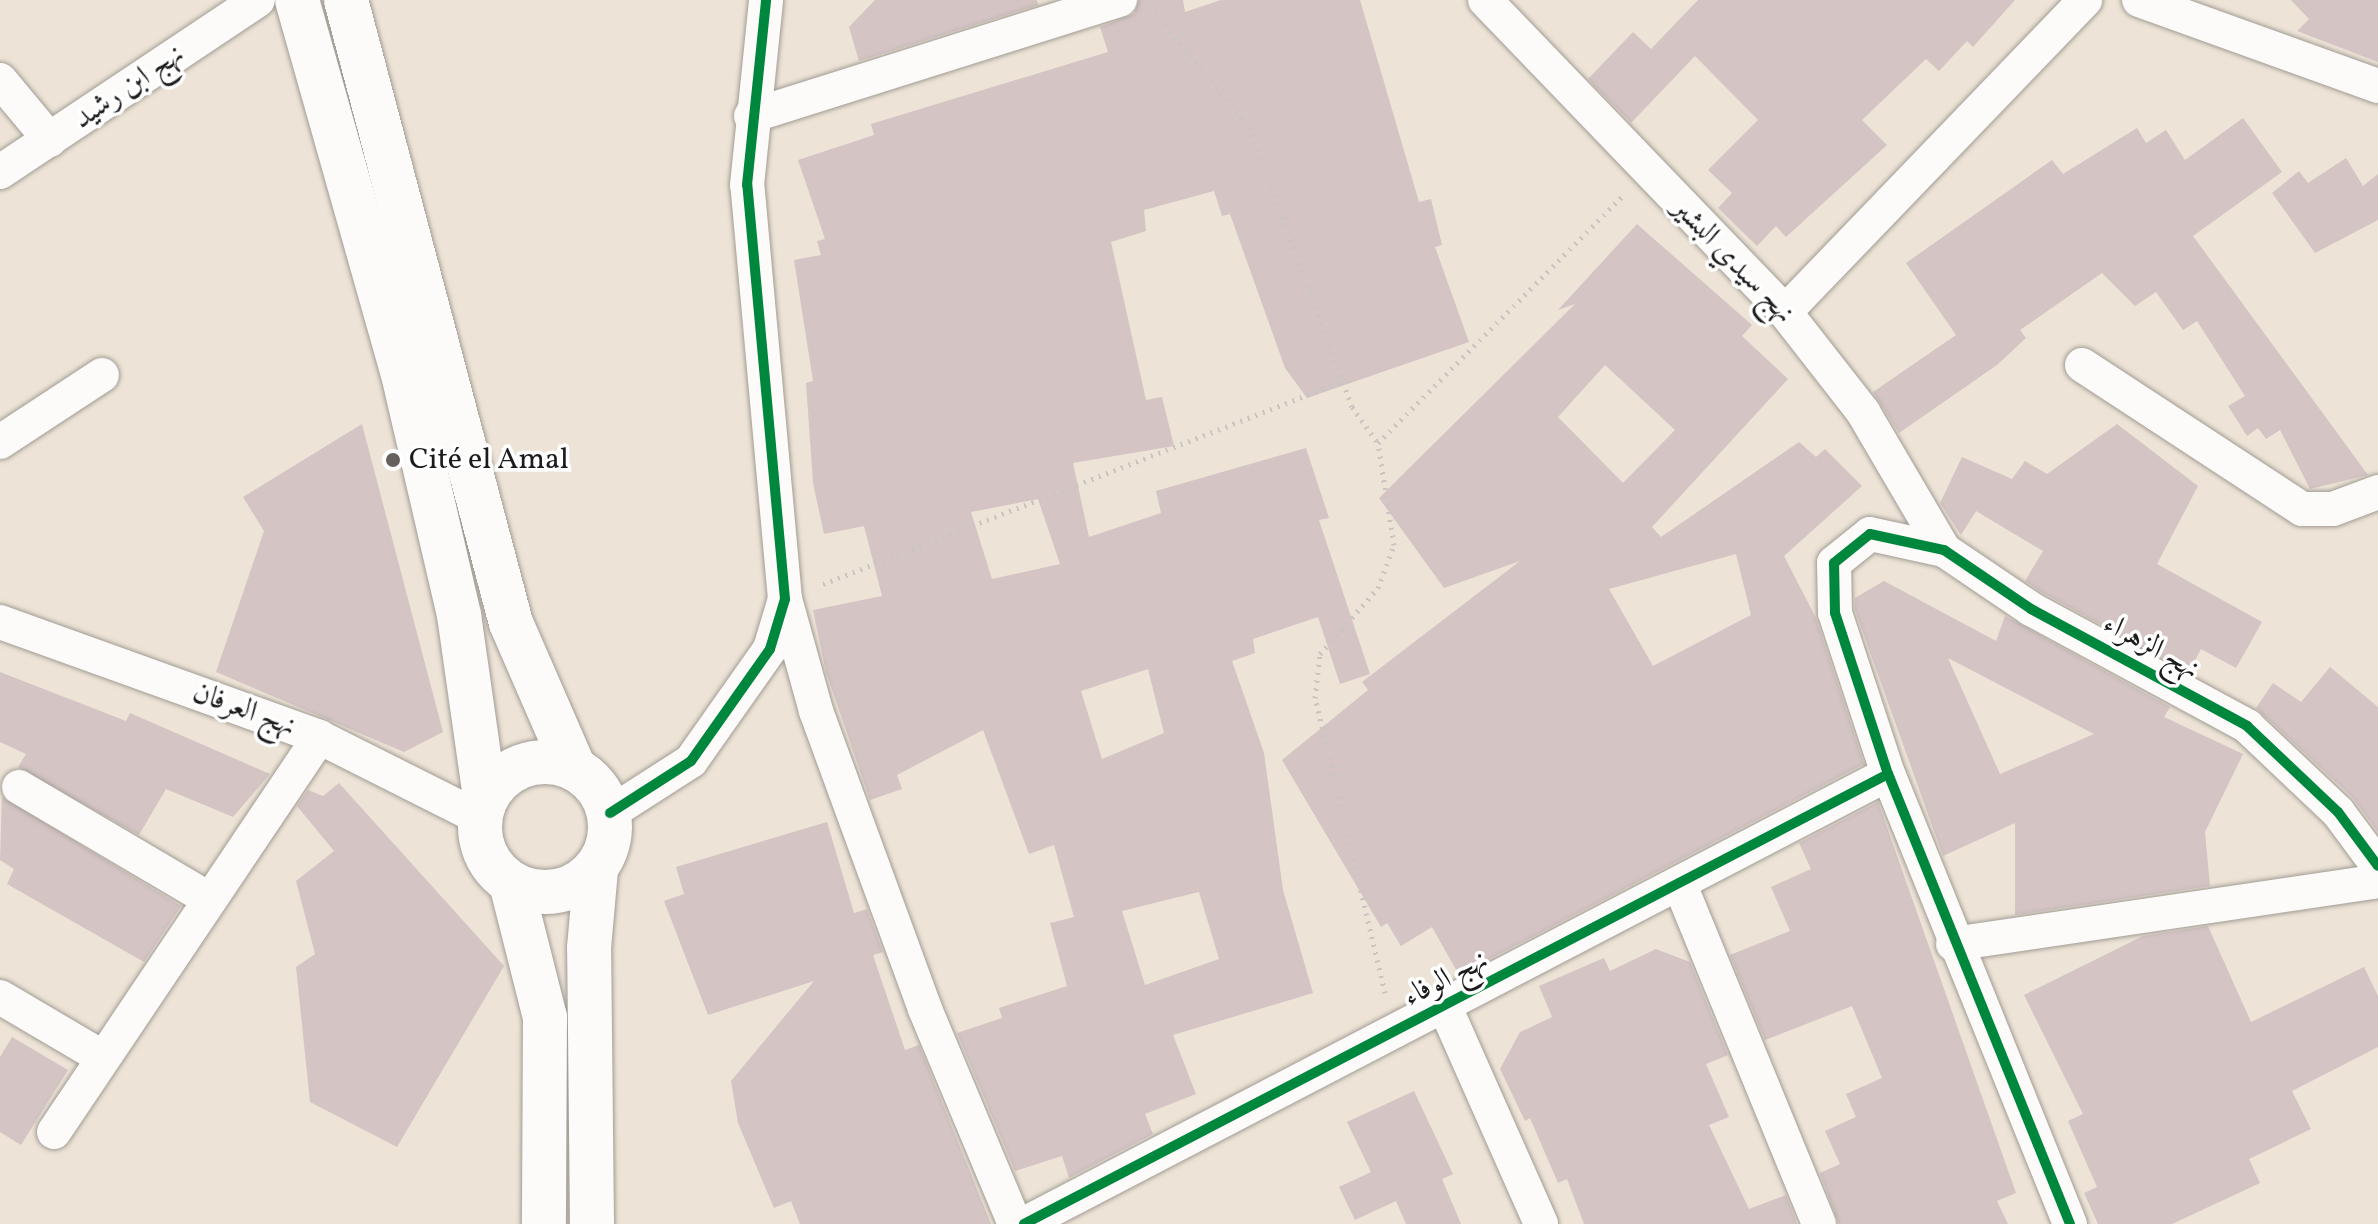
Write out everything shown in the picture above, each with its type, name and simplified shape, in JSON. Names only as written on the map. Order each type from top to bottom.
[{"type":"main road","points":[[297,0],[423,462],[477,711],[485,855],[511,883],[545,1017],[544,1224]]},
{"type":"main road","points":[[346,0],[511,623],[574,768]]},
{"type":"main road","points":[[483,808],[514,769],[555,762],[574,768],[591,779],[610,813],[606,852],[596,869],[589,948],[592,1224]]},
{"type":"main road","points":[[511,883],[565,890],[596,869]]},
{"type":"street","name":"نهج ابن رشيد","points":[[0,172],[258,0]]},
{"type":"street","points":[[766,0],[751,116],[747,185],[785,599],[816,711],[887,905],[1015,1224]]},
{"type":"street","points":[[751,116],[1120,0]]},
{"type":"street","name":"نهج سيدي البشير","points":[[1485,0],[1646,172],[1785,312],[1863,412],[1944,550]]},
{"type":"street","points":[[1785,312],[2085,0]]},
{"type":"street","points":[[2139,0],[2378,86]]},
{"type":"street","points":[[0,80],[50,140]]},
{"type":"street","points":[[2082,365],[2302,509],[2333,509],[2378,492]]},
{"type":"street","points":[[0,442],[102,375]]},
{"type":"street","name":"نهج الزهراء","points":[[1888,774],[1829,588],[1834,563],[1860,538],[1898,536],[1944,550],[2031,609],[2247,726],[2338,812],[2378,866]]},
{"type":"street","points":[[610,813],[691,761],[770,649],[785,599]]},
{"type":"street","name":"نهج العرفان","points":[[0,622],[319,737],[483,808]]},
{"type":"street","points":[[54,1132],[319,737]]},
{"type":"street","points":[[1888,774],[1953,944],[2070,1224]]},
{"type":"street","name":"نهج الوفاء","points":[[1024,1224],[1888,774]]},
{"type":"street","points":[[19,787],[209,899]]},
{"type":"street","points":[[1953,944],[2378,881]]},
{"type":"street","points":[[1680,885],[1819,1224]]},
{"type":"street","points":[[0,997],[102,1057]]},
{"type":"street","points":[[1445,1007],[1541,1224]]},
{"type":"path","points":[[1145,0],[1249,127],[1343,381],[1378,443],[1394,545],[1378,588],[1320,654],[1315,698],[1394,1033]]},
{"type":"path","points":[[1378,443],[1646,172]]},
{"type":"path","points":[[785,599],[1343,381]]},
{"type":"building","points":[[875,0],[1037,0],[1038,5],[859,61],[849,27]]},
{"type":"building","points":[[1139,0],[1183,0],[1185,12],[1221,0],[1360,0],[1419,202],[1431,199],[1442,245],[1435,247],[1469,342],[1307,398],[1285,368],[1230,214],[1222,216],[1214,191],[1144,210],[1146,231],[1111,242],[1146,400],[1162,397],[1174,446],[1073,463],[1089,537],[1161,513],[1156,491],[1306,448],[1329,518],[1319,520],[1370,674],[1340,684],[1318,617],[1253,639],[1255,653],[1232,661],[1264,753],[1283,890],[1313,993],[1173,1035],[1196,1094],[1145,1114],[1153,1134],[1069,1178],[1062,1156],[1015,1171],[957,1033],[1002,1018],[999,1008],[1067,986],[1050,923],[1074,917],[1054,845],[1029,854],[983,730],[897,775],[902,789],[870,800],[826,672],[813,610],[882,596],[864,526],[824,534],[813,483],[806,383],[813,381],[794,260],[821,255],[817,241],[825,239],[798,160],[874,135],[871,124],[1108,52],[1100,27],[1134,14]],"holes":[[[1038,499],[1060,564],[992,579],[971,512]],[[1148,669],[1164,733],[1102,759],[1081,691]],[[1199,892],[1219,959],[1145,985],[1122,911]]]},
{"type":"building","points":[[1698,0],[2015,0],[1973,47],[1967,41],[1939,71],[1926,59],[1862,120],[1887,145],[1786,237],[1776,226],[1757,246],[1718,208],[1732,193],[1708,170],[1758,120],[1695,56],[1631,123],[1588,79],[1633,32],[1651,49]]},
{"type":"building","points":[[2291,0],[2378,0],[2378,62],[2297,31],[2309,19]]},
{"type":"building","points":[[2243,118],[2282,172],[2193,236],[2368,475],[2310,489],[2280,430],[2266,439],[2258,428],[2247,436],[2228,406],[2245,396],[2197,321],[2183,330],[2156,292],[2135,306],[2102,273],[2020,330],[2026,338],[1997,365],[1899,433],[1873,392],[1956,335],[1906,263],[2052,160],[2063,174],[2137,128],[2146,143],[2166,130],[2185,160]]},
{"type":"building","points":[[2346,158],[2363,186],[2378,174],[2378,220],[2315,253],[2272,193],[2299,171],[2308,183]]},
{"type":"building","points":[[1637,224],[1752,325],[1742,336],[1788,379],[1652,527],[1661,537],[1799,442],[1816,457],[1825,449],[1862,486],[1784,556],[1816,618],[1864,764],[1459,975],[1432,927],[1401,946],[1387,923],[1381,927],[1282,760],[1368,690],[1362,682],[1520,561],[1444,588],[1379,498],[1575,304],[1558,310]],"holes":[[[1605,365],[1675,430],[1623,483],[1558,417]],[[1736,554],[1751,615],[1653,666],[1609,589]]]},
{"type":"building","points":[[362,424],[443,732],[404,752],[216,672],[264,531],[243,497]]},
{"type":"building","points":[[2117,424],[2198,486],[2157,564],[2262,622],[2236,668],[2201,649],[2189,672],[2041,592],[2025,581],[2043,551],[1976,511],[1961,535],[1940,503],[1962,457],[2012,479],[2025,461],[2047,474]]},
{"type":"building","points":[[1884,581],[1996,641],[2005,616],[2170,707],[2164,717],[2243,754],[2205,832],[2210,886],[2015,915],[2015,823],[1943,856],[1855,610],[1855,598]],"holes":[[[1948,658],[2094,734],[2000,774]]]},
{"type":"building","points":[[2330,667],[2378,707],[2378,832],[2352,797],[2256,708],[2273,683],[2301,702]]},
{"type":"building","points":[[0,672],[126,721],[130,713],[270,774],[233,817],[166,789],[139,835],[18,767],[26,754],[0,742]]},
{"type":"building","points":[[339,783],[504,966],[397,1147],[310,1102],[296,967],[315,954],[296,881],[334,851],[297,806],[308,790],[323,796]]},
{"type":"building","points":[[2,797],[181,906],[144,962],[7,884],[14,869],[0,860]]},
{"type":"building","points":[[1878,802],[2016,1193],[1997,1201],[2008,1224],[1839,1224],[1820,1173],[1840,1164],[1825,1131],[1856,1117],[1846,1094],[1882,1078],[1852,1006],[1765,1040],[1730,955],[1790,931],[1771,887],[1811,869],[1799,843]]},
{"type":"building","points":[[827,822],[854,913],[867,909],[883,952],[873,955],[905,1050],[919,1045],[991,1224],[800,1224],[791,1201],[774,1208],[738,1123],[731,1081],[814,981],[708,1015],[664,901],[684,894],[676,867]]},
{"type":"building","points":[[2208,926],[2251,1022],[2364,967],[2378,996],[2378,1047],[2292,1091],[2311,1129],[2249,1159],[2260,1183],[2172,1224],[2098,1224],[2084,1193],[2097,1187],[2068,1121],[2083,1114],[2024,995],[2143,936]]},
{"type":"building","points":[[1656,949],[1690,962],[1728,1055],[1706,1064],[1729,1117],[1709,1125],[1749,1209],[1786,1195],[1797,1224],[1584,1224],[1567,1179],[1558,1183],[1530,1118],[1525,1121],[1500,1069],[1520,1032],[1552,1017],[1539,986],[1604,958],[1610,971]]},
{"type":"building","points":[[12,1037],[68,1070],[21,1145],[0,1132],[0,1057]]},
{"type":"building","points":[[1414,1091],[1453,1174],[1442,1179],[1461,1224],[1406,1224],[1396,1201],[1355,1220],[1339,1187],[1371,1172],[1347,1122]]},
{"type":"cycle path","points":[[610,813],[691,761],[770,649],[785,599],[747,185],[766,0]]},
{"type":"cycle path","points":[[2070,1224],[1888,774],[1835,613],[1834,563],[1870,534],[1944,550],[2031,609],[2247,726],[2338,812],[2378,866]]},
{"type":"cycle path","points":[[1024,1224],[1888,774]]},
{"type":"place","name":"Cité el Amal","points":[[393,460]]}]
